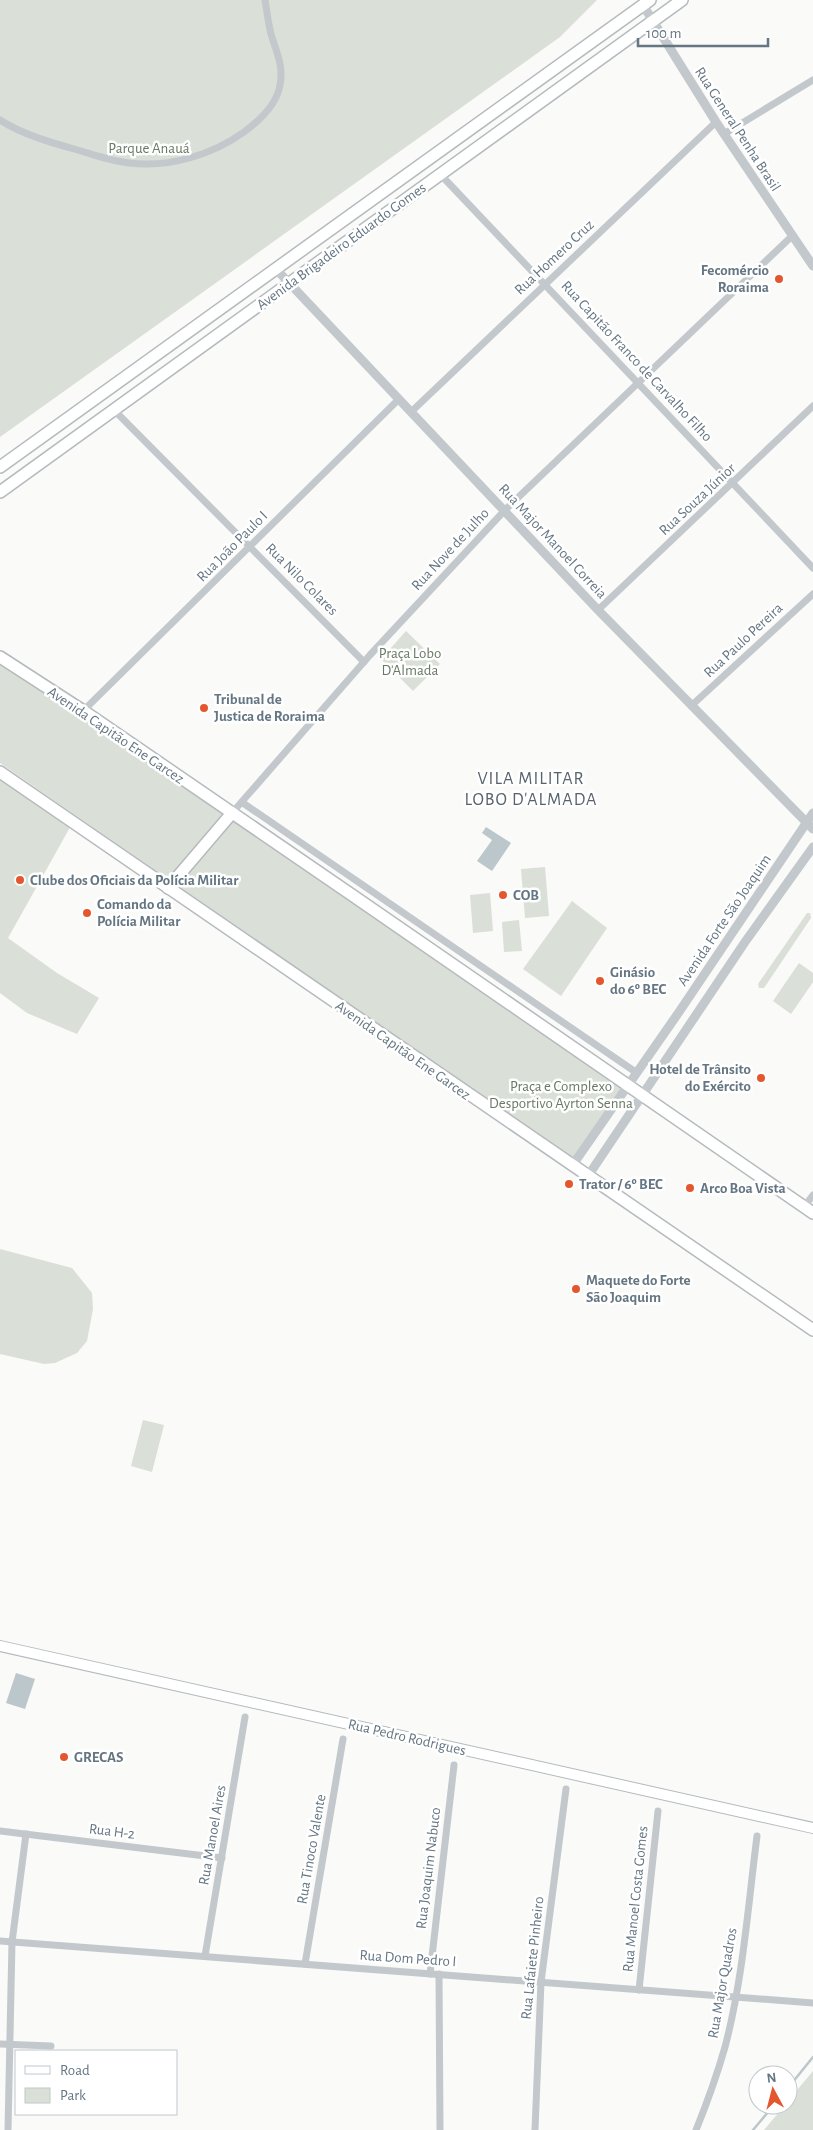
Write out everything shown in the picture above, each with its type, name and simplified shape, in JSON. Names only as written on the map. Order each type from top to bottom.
[{"type":"main road","name":"Avenida Brigadeiro Eduardo Gomes","points":[[0,492],[682,0]]},
{"type":"main road","name":"Avenida Brigadeiro Eduardo Gomes","points":[[0,467],[646,2]]},
{"type":"main road","name":"Avenida Capitão Ene Garcez","points":[[0,657],[83,711],[809,1210]]},
{"type":"main road","name":"Avenida Capitão Ene Garcez","points":[[0,772],[813,1330]]},
{"type":"main road","points":[[168,888],[232,814]]},
{"type":"main road","name":"Rua Pedro Rodrigues","points":[[0,1646],[813,1828]]},
{"type":"street","points":[[0,120],[13,128],[60,146],[129,163],[148,164],[175,161],[214,150],[232,141],[250,128],[272,104],[279,92],[282,73],[265,0]]},
{"type":"street","name":"Rua General Penha Brasil","points":[[646,2],[653,21],[716,122],[813,266]]},
{"type":"street","points":[[724,134],[813,80]]},
{"type":"street","name":"Rua Homero Cruz","points":[[411,412],[716,122]]},
{"type":"street","name":"Rua Capitão Franco de Carvalho Filho","points":[[440,174],[813,568]]},
{"type":"street","name":"Rua Nove de Julho","points":[[232,814],[364,662],[505,510],[792,236]]},
{"type":"street","name":"Rua Major Manoel Correia","points":[[276,269],[598,610],[810,826]]},
{"type":"street","name":"Rua João Paulo I","points":[[83,711],[398,400]]},
{"type":"street","name":"Rua Souza Júnior","points":[[598,610],[813,406]]},
{"type":"street","name":"Rua Nilo Colares","points":[[114,410],[364,662]]},
{"type":"street","name":"Rua Paulo Pereira","points":[[691,706],[813,594]]},
{"type":"street","points":[[243,803],[638,1073]]},
{"type":"street","name":"Avenida Forte São Joaquim","points":[[572,1166],[638,1073],[732,934],[810,826],[813,813]]},
{"type":"street","name":"Avenida Forte São Joaquim","points":[[588,1176],[745,942],[813,847]]},
{"type":"street","points":[[732,934],[745,942]]},
{"type":"street","points":[[652,1051],[666,1060]]},
{"type":"street","points":[[809,1210],[813,1195]]},
{"type":"street","name":"Rua Manoel Aires","points":[[205,1956],[245,1717]]},
{"type":"street","name":"Rua Tinoco Valente","points":[[305,1964],[343,1739]]},
{"type":"street","name":"Rua Joaquim Nabuco","points":[[430,1974],[454,1764]]},
{"type":"street","name":"Rua Lafaiete Pinheiro","points":[[535,2130],[541,1982],[566,1790]]},
{"type":"street","name":"Rua Manoel Costa Gomes","points":[[639,1990],[658,1811]]},
{"type":"street","name":"Rua H-2","points":[[0,1831],[222,1858]]},
{"type":"street","points":[[8,2130],[8,2044],[12,1942],[26,1834]]},
{"type":"street","name":"Rua Major Quadros","points":[[696,2130],[711,2092],[725,2046],[736,1997],[757,1836]]},
{"type":"street","name":"Rua Dom Pedro I","points":[[0,1941],[813,2003]]},
{"type":"street","points":[[439,1974],[440,2130]]},
{"type":"street","points":[[0,2044],[51,2046]]},
{"type":"green space","name":"Parque Anauá","points":[[0,0],[597,0],[560,37],[0,437]]},
{"type":"green space","name":"Praça Lobo D'Almada","points":[[406,631],[440,664],[413,691],[381,659]]},
{"type":"green space","name":"Praça e Complexo Desportivo Ayrton Senna","points":[[0,663],[629,1085],[572,1166],[544,1139],[0,763]]},
{"type":"green space","name":"Clube dos Oficiais da Polícia Militar","points":[[0,772],[73,822],[8,938],[57,973],[99,998],[77,1034],[27,1013],[0,993]]},
{"type":"green space","points":[[545,867],[549,916],[525,918],[521,869]]},
{"type":"green space","points":[[490,893],[493,931],[473,933],[470,895]]},
{"type":"green space","points":[[572,901],[607,928],[561,996],[523,969]]},
{"type":"green space","points":[[807,913],[810,913],[811,918],[764,988],[759,988],[758,984]]},
{"type":"green space","points":[[519,920],[522,951],[504,952],[502,922]]},
{"type":"green space","points":[[799,963],[813,973],[813,982],[791,1014],[773,1001]]},
{"type":"green space","points":[[0,1249],[72,1268],[92,1293],[93,1309],[87,1341],[77,1353],[55,1363],[44,1364],[0,1354]]},
{"type":"green space","points":[[143,1420],[164,1425],[152,1472],[131,1466]]},
{"type":"green space","points":[[813,2071],[813,2130],[764,2130],[777,2115],[798,2115],[798,2089]]},
{"type":"shaded area","points":[[486,827],[511,843],[492,871],[477,861],[492,840],[482,833]]},
{"type":"shaded area","points":[[16,1673],[35,1679],[25,1709],[6,1703]]},
{"type":"waterway","points":[[798,2076],[813,2057]]},
{"type":"waterway","points":[[753,2130],[766,2115]]},
{"type":"place","name":"Fecomércio Roraima","points":[[779,279]]},
{"type":"place","name":"Tribunal de Justica de Roraima","points":[[204,708]]},
{"type":"place","name":"Clube dos Oficiais da Polícia Militar","points":[[20,880]]},
{"type":"place","name":"COB","points":[[503,895]]},
{"type":"place","name":"Comando da Polícia Militar","points":[[87,913]]},
{"type":"place","name":"Ginásio do 6º BEC","points":[[600,981]]},
{"type":"place","name":"Hotel de Trânsito do Exército","points":[[761,1078]]},
{"type":"place","name":"Trator / 6º BEC","points":[[569,1184]]},
{"type":"place","name":"Arco Boa Vista","points":[[690,1188]]},
{"type":"place","name":"Maquete do Forte São Joaquim","points":[[576,1289]]},
{"type":"place","name":"GRECAS","points":[[64,1757]]},
{"type":"district","name":"VILA MILITAR LOBO D'ALMADA","points":[[531,788]]}]
